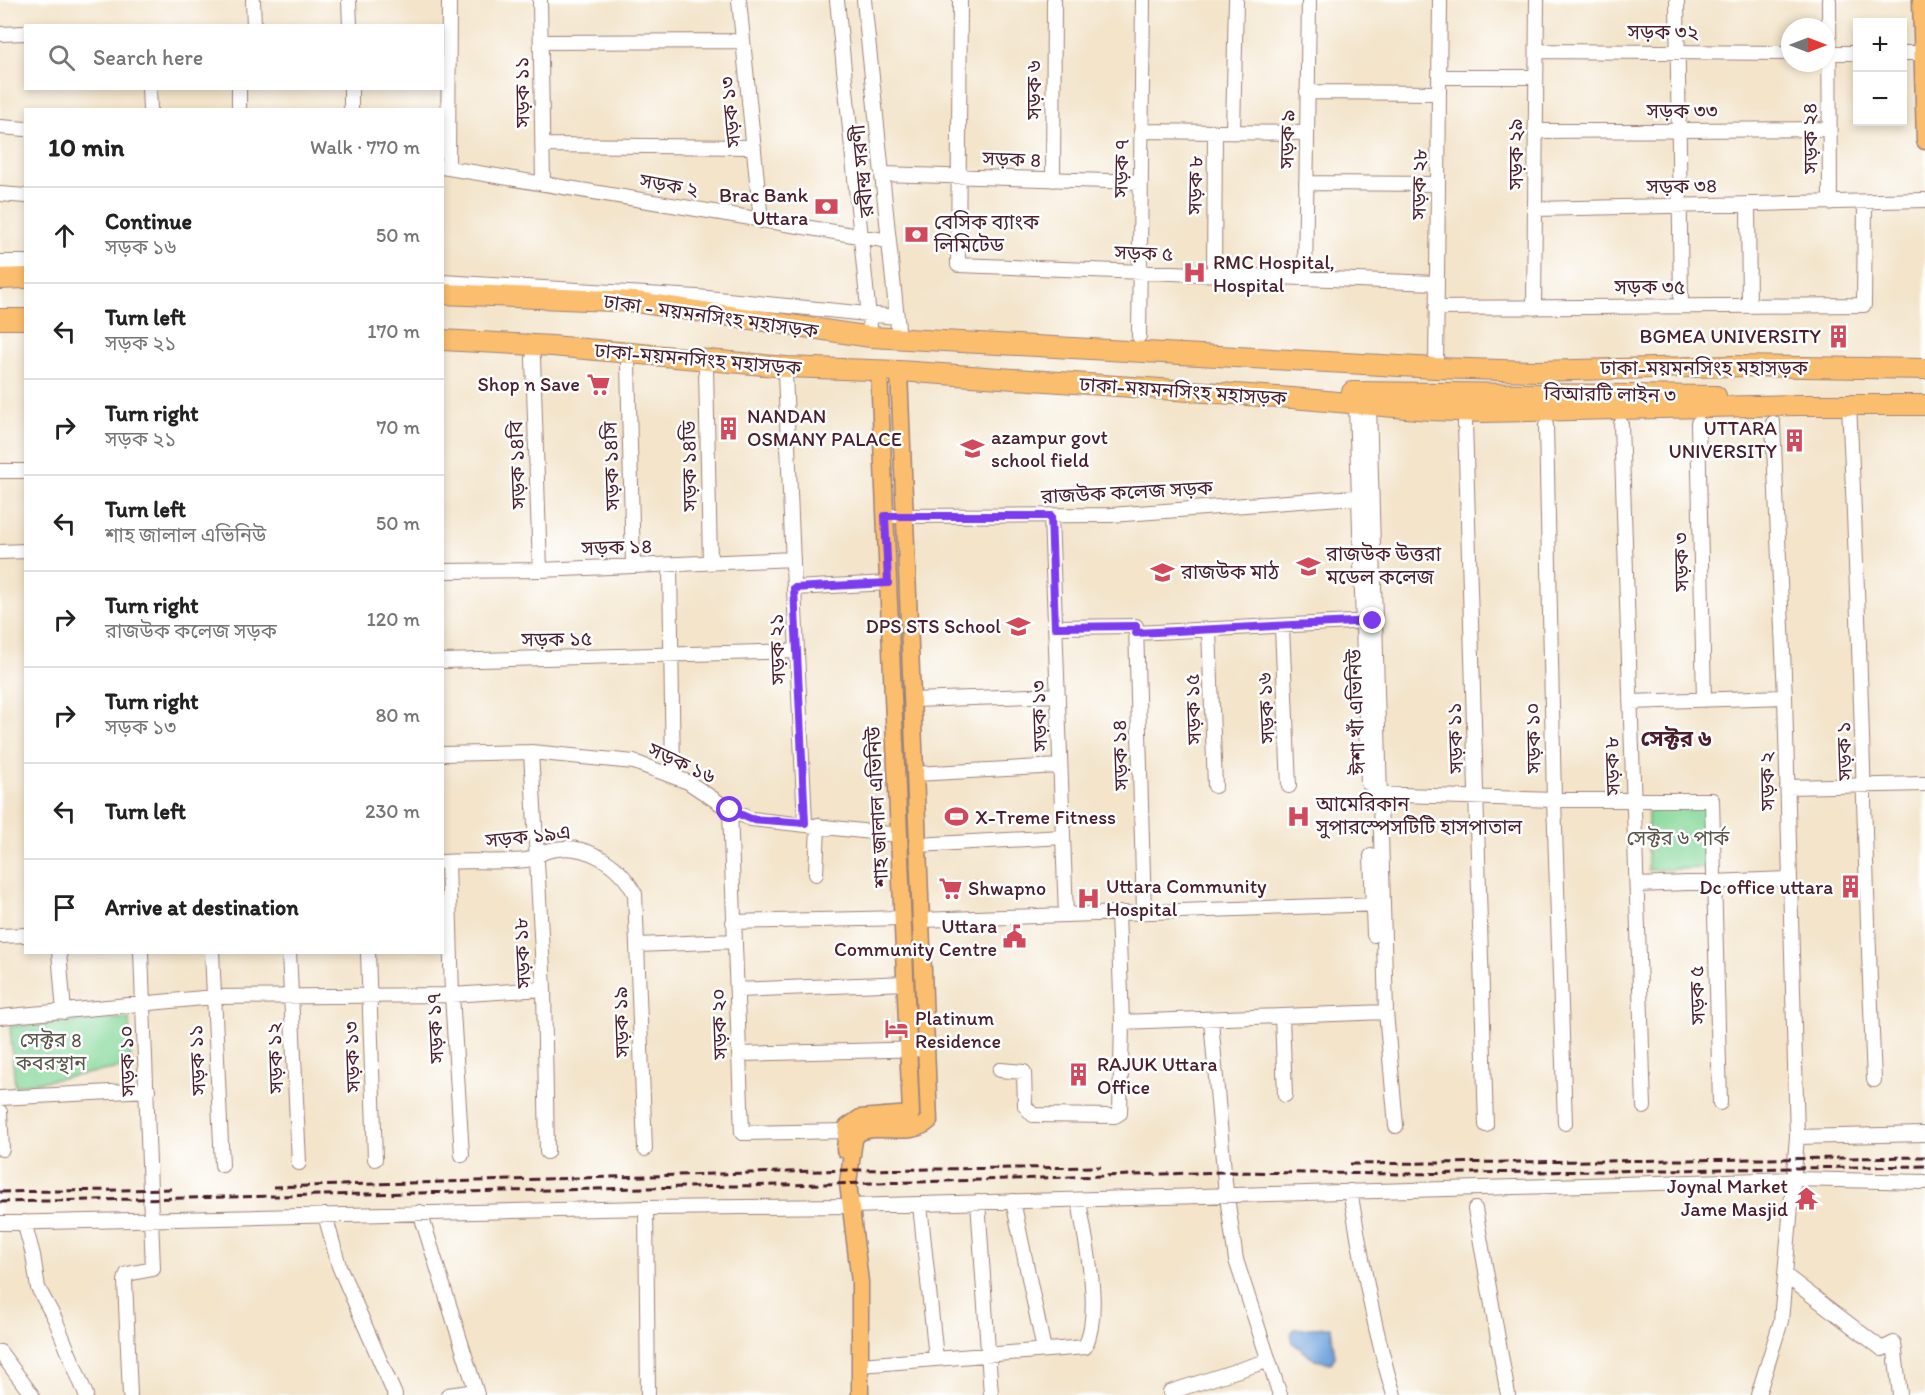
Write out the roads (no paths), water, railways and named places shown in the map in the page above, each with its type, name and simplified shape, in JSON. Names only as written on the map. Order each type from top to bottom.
[{"type":"highway","points":[[0,279],[24,278]]},
{"type":"highway","name":"ঢাকা - ময়মনসিংহ মহাসড়ক","points":[[444,294],[636,302],[871,338]]},
{"type":"highway","points":[[0,318],[24,319]]},
{"type":"highway","name":"ঢাকা-ময়মনসিংহ মহাসড়ক","points":[[871,338],[1436,368],[1537,371],[1731,366],[1925,369]]},
{"type":"highway","name":"ঢাকা-ময়মনসিংহ মহাসড়ক","points":[[444,340],[879,372],[899,371],[1291,392],[1363,404],[1483,412],[1849,414],[1925,405]]},
{"type":"highway","name":"বিআরটি লাইন ৩","points":[[1291,392],[1864,399],[1925,393]]},
{"type":"main road","points":[[1921,0],[1925,141]]},
{"type":"main road","name":"শাহ জালাল এভিনিউ","points":[[850,1177],[857,1134],[866,1130],[919,1128],[929,1121],[899,371]]},
{"type":"main road","name":"শাহ জালাল এভিনিউ","points":[[846,1131],[850,1123],[860,1118],[911,1114],[879,372]]},
{"type":"main road","points":[[846,1131],[844,1171],[850,1177],[850,1206],[860,1282],[860,1395]]},
{"type":"street","points":[[253,0],[254,24]]},
{"type":"street","points":[[349,0],[350,24]]},
{"type":"street","points":[[446,167],[449,0]]},
{"type":"street","name":"সড়ক ১১","points":[[540,0],[543,184]]},
{"type":"street","name":"সড়ক ১৩","points":[[739,0],[761,220]]},
{"type":"street","name":"রবীন্দ্র সরণী","points":[[837,0],[871,338]]},
{"type":"street","name":"রবীন্দ্র সরণী","points":[[864,0],[899,338]]},
{"type":"street","points":[[959,177],[960,0]]},
{"type":"street","name":"সড়ক ৬","points":[[1053,180],[1054,0]]},
{"type":"street","name":"সড়ক ৭","points":[[1139,336],[1143,0]]},
{"type":"street","points":[[1233,132],[1236,0]]},
{"type":"street","name":"সড়ক ৯","points":[[1305,278],[1309,0]]},
{"type":"street","name":"সড়ক ২৮","points":[[1436,368],[1440,0]]},
{"type":"street","name":"সড়ক ২৯","points":[[1534,308],[1537,0]]},
{"type":"street","points":[[1677,0],[1681,306]]},
{"type":"street","name":"সড়ক ২৪","points":[[1828,18],[1829,0]]},
{"type":"street","points":[[0,34],[24,33]]},
{"type":"street","points":[[541,42],[743,41]]},
{"type":"street","name":"সড়ক ৩২","points":[[1537,51],[1781,52]]},
{"type":"street","points":[[1835,53],[1853,53]]},
{"type":"street","points":[[1907,53],[1922,53]]},
{"type":"street","name":"সড়ক ২৪","points":[[1828,72],[1830,203]]},
{"type":"street","points":[[1439,77],[1536,77]]},
{"type":"street","points":[[149,90],[150,108]]},
{"type":"street","points":[[239,90],[239,108]]},
{"type":"street","points":[[351,90],[351,108]]},
{"type":"street","points":[[1307,92],[1439,93]]},
{"type":"street","points":[[0,127],[24,129]]},
{"type":"street","name":"সড়ক ৩৩","points":[[1536,132],[1829,129]]},
{"type":"street","points":[[1142,132],[1307,133]]},
{"type":"street","name":"সড়ক ৮","points":[[1214,275],[1215,132]]},
{"type":"street","points":[[543,145],[754,147]]},
{"type":"street","name":"সড়ক ২","points":[[446,167],[889,241]]},
{"type":"street","name":"সড়ক ৪","points":[[882,174],[1141,182]]},
{"type":"street","name":"সড়ক ৫","points":[[959,177],[958,265],[1437,283]]},
{"type":"street","points":[[1306,183],[1438,184]]},
{"type":"street","points":[[0,194],[24,196]]},
{"type":"street","name":"সড়ক ৩৪","points":[[1535,209],[1925,200]]},
{"type":"street","name":"সড়ক ৩৫","points":[[1436,308],[1864,305],[1865,202]]},
{"type":"street","points":[[1748,204],[1749,306]]},
{"type":"street","points":[[0,262],[24,262]]},
{"type":"street","points":[[444,282],[686,296],[897,317]]},
{"type":"street","name":"সড়ক ১৪বি","points":[[533,358],[540,570]]},
{"type":"street","name":"সড়ক ১৪সি","points":[[628,364],[633,566]]},
{"type":"street","name":"সড়ক ১৪ডি","points":[[706,368],[710,562]]},
{"type":"street","name":"সড়ক ২১","points":[[785,373],[794,588],[888,583]]},
{"type":"street","name":"ঈশা খাঁ এভিনিউ","points":[[1363,404],[1367,621],[1381,1012]]},
{"type":"street","name":"সড়ক ১","points":[[1849,414],[1865,784],[1866,879],[1874,1080]]},
{"type":"street","name":"সড়ক ১১","points":[[1465,422],[1486,1125]]},
{"type":"street","name":"সড়ক ৩","points":[[1698,423],[1704,700]]},
{"type":"street","name":"সড়ক ২","points":[[1758,1395],[1781,1322],[1797,1137],[1785,697],[1773,423]]},
{"type":"street","name":"সড়ক ৮","points":[[1621,424],[1644,1107]]},
{"type":"street","name":"সড়ক ১০","points":[[1546,425],[1554,800],[1565,1123]]},
{"type":"street","points":[[0,471],[24,471]]},
{"type":"street","name":"রাজউক কলেজ সড়ক","points":[[885,516],[1111,514],[1365,496]]},
{"type":"street","name":"সড়ক ১৩","points":[[1051,516],[1066,915]]},
{"type":"street","points":[[0,552],[24,551]]},
{"type":"street","name":"সড়ক ১৪","points":[[444,571],[540,570],[793,559]]},
{"type":"street","points":[[670,565],[673,776]]},
{"type":"street","name":"সড়ক ২১","points":[[816,874],[796,651],[794,588],[865,584]]},
{"type":"street","points":[[1055,627],[1136,626],[1136,633],[1282,628],[1367,621]]},
{"type":"street","name":"সড়ক ১৬","points":[[1282,628],[1289,786]]},
{"type":"street","name":"সড়ক ১৫","points":[[1209,630],[1215,786]]},
{"type":"street","name":"সড়ক ১৪","points":[[1136,633],[1144,912]]},
{"type":"street","name":"সড়ক ১৫","points":[[444,661],[796,651]]},
{"type":"street","points":[[912,700],[1058,695]]},
{"type":"street","points":[[1630,702],[1785,697]]},
{"type":"street","name":"সড়ক ১৬","points":[[444,754],[531,752],[634,762],[673,776],[730,810],[751,819],[899,835]]},
{"type":"street","name":"সড়ক ১৮","points":[[531,752],[544,989],[547,1152]]},
{"type":"street","points":[[915,774],[1060,766]]},
{"type":"street","points":[[1787,787],[1925,784]]},
{"type":"street","points":[[1373,794],[1554,800],[1633,800]]},
{"type":"street","name":"সড়ক ৫","points":[[1633,800],[1712,800],[1720,1104]]},
{"type":"street","name":"সড়ক ২০","points":[[730,810],[742,1133],[846,1131]]},
{"type":"street","points":[[918,845],[1063,837]]},
{"type":"street","name":"সড়ক ১৯এ","points":[[445,862],[527,860],[548,850],[579,850],[596,854],[620,871],[635,894]]},
{"type":"street","name":"সড়ক ১৭","points":[[445,862],[462,1155]]},
{"type":"street","points":[[1637,885],[1713,884],[1789,879]]},
{"type":"street","name":"সড়ক ১৯","points":[[635,894],[645,1149]]},
{"type":"street","points":[[921,920],[1378,904]]},
{"type":"street","points":[[1000,1070],[1024,1072],[1025,1106],[1033,1115],[1115,1116],[1122,1108],[1118,913]]},
{"type":"street","points":[[733,922],[903,918]]},
{"type":"street","points":[[0,936],[24,935]]},
{"type":"street","points":[[638,945],[734,941]]},
{"type":"street","points":[[59,954],[64,1012]]},
{"type":"street","name":"সড়ক ১০","points":[[130,1395],[125,1281],[127,1274],[153,1269],[149,1220],[148,1090],[141,954]]},
{"type":"street","name":"সড়ক ১১","points":[[212,954],[222,1165]]},
{"type":"street","name":"সড়ক ১২","points":[[289,954],[299,1163]]},
{"type":"street","name":"সড়ক ১৩","points":[[368,954],[375,1160]]},
{"type":"street","points":[[738,990],[906,982]]},
{"type":"street","points":[[0,1017],[214,997],[452,995],[544,989]]},
{"type":"street","points":[[1122,1022],[1381,1012],[1396,1126]]},
{"type":"street","points":[[1282,1017],[1285,1095]]},
{"type":"street","points":[[1211,1020],[1236,1260],[1267,1361],[1280,1395]]},
{"type":"street","points":[[739,1054],[926,1049]]},
{"type":"street","points":[[0,1098],[148,1090]]},
{"type":"street","points":[[0,1112],[2,1149]]},
{"type":"street","points":[[1797,1137],[1925,1134]]},
{"type":"street","points":[[0,1223],[420,1212],[921,1205],[1794,1179],[1925,1182]]},
{"type":"street","points":[[1350,1191],[1368,1294],[1382,1357],[1394,1395]]},
{"type":"street","points":[[861,1365],[1084,1347],[1091,1334],[1093,1301],[1079,1200]]},
{"type":"street","points":[[1013,1201],[1044,1350]]},
{"type":"street","points":[[978,1202],[991,1395]]},
{"type":"street","points":[[921,1205],[936,1358]]},
{"type":"street","points":[[646,1208],[648,1395]]},
{"type":"street","points":[[1475,1209],[1508,1395]]},
{"type":"street","points":[[420,1212],[476,1393],[448,1395]]},
{"type":"street","points":[[325,1215],[346,1285],[395,1395]]},
{"type":"street","points":[[24,1222],[33,1255],[38,1288],[55,1319],[86,1395]]},
{"type":"street","points":[[1785,1275],[1882,1349],[1893,1343],[1900,1395]]},
{"type":"street","points":[[0,1352],[32,1395]]},
{"type":"street","points":[[1170,1392],[1267,1361]]},
{"type":"water","points":[[1331,1327],[1335,1357],[1331,1363],[1315,1360],[1293,1343],[1291,1332],[1294,1329]]},
{"type":"railway","points":[[1350,1164],[1925,1157]]},
{"type":"railway","points":[[0,1202],[918,1182],[1224,1172],[1404,1174],[1925,1166]]},
{"type":"railway","points":[[273,1187],[852,1170],[1101,1167]]},
{"type":"railway","points":[[0,1192],[174,1189]]},
{"type":"place","name":"Brac Bank Uttara","points":[[826,206]]},
{"type":"place","name":"বেসিক ব্যাংক লিমিটেড","points":[[916,234]]},
{"type":"place","name":"RMC Hospital, Hospital","points":[[1195,273]]},
{"type":"place","name":"BGMEA UNIVERSITY","points":[[1839,336]]},
{"type":"place","name":"Shop n Save","points":[[598,384]]},
{"type":"place","name":"NANDAN OSMANY PALACE","points":[[729,428]]},
{"type":"place","name":"UTTARA UNIVERSITY","points":[[1795,440]]},
{"type":"place","name":"azampur govt school field","points":[[973,449]]},
{"type":"place","name":"রাজউক উত্তরা মডেল কলেজ","points":[[1308,566]]},
{"type":"place","name":"রাজউক মাঠ","points":[[1163,572]]},
{"type":"place","name":"DPS STS School","points":[[1019,626]]},
{"type":"place","name":"আমেরিকান সুপারস্পেসটিটি হাসপাতাল","points":[[1298,816]]},
{"type":"place","name":"X-Treme Fitness","points":[[957,817]]},
{"type":"place","name":"Dc office uttara","points":[[1851,887]]},
{"type":"place","name":"Shwapno","points":[[950,888]]},
{"type":"place","name":"Uttara Community Hospital","points":[[1088,898]]},
{"type":"place","name":"Uttara Community Centre","points":[[1015,937]]},
{"type":"place","name":"Platinum Residence","points":[[897,1029]]},
{"type":"place","name":"RAJUK Uttara Office","points":[[1079,1075]]},
{"type":"place","name":"Joynal Market Jame Masjid","points":[[1806,1198]]},
{"type":"district","name":"সেক্টর ৬","points":[[1676,738]]},
{"type":"park label","name":"সেক্টর ৬ পার্ক","points":[[1678,838]]},
{"type":"park label","name":"সেক্টর ৪ কবরস্থান","points":[[51,1052]]}]
